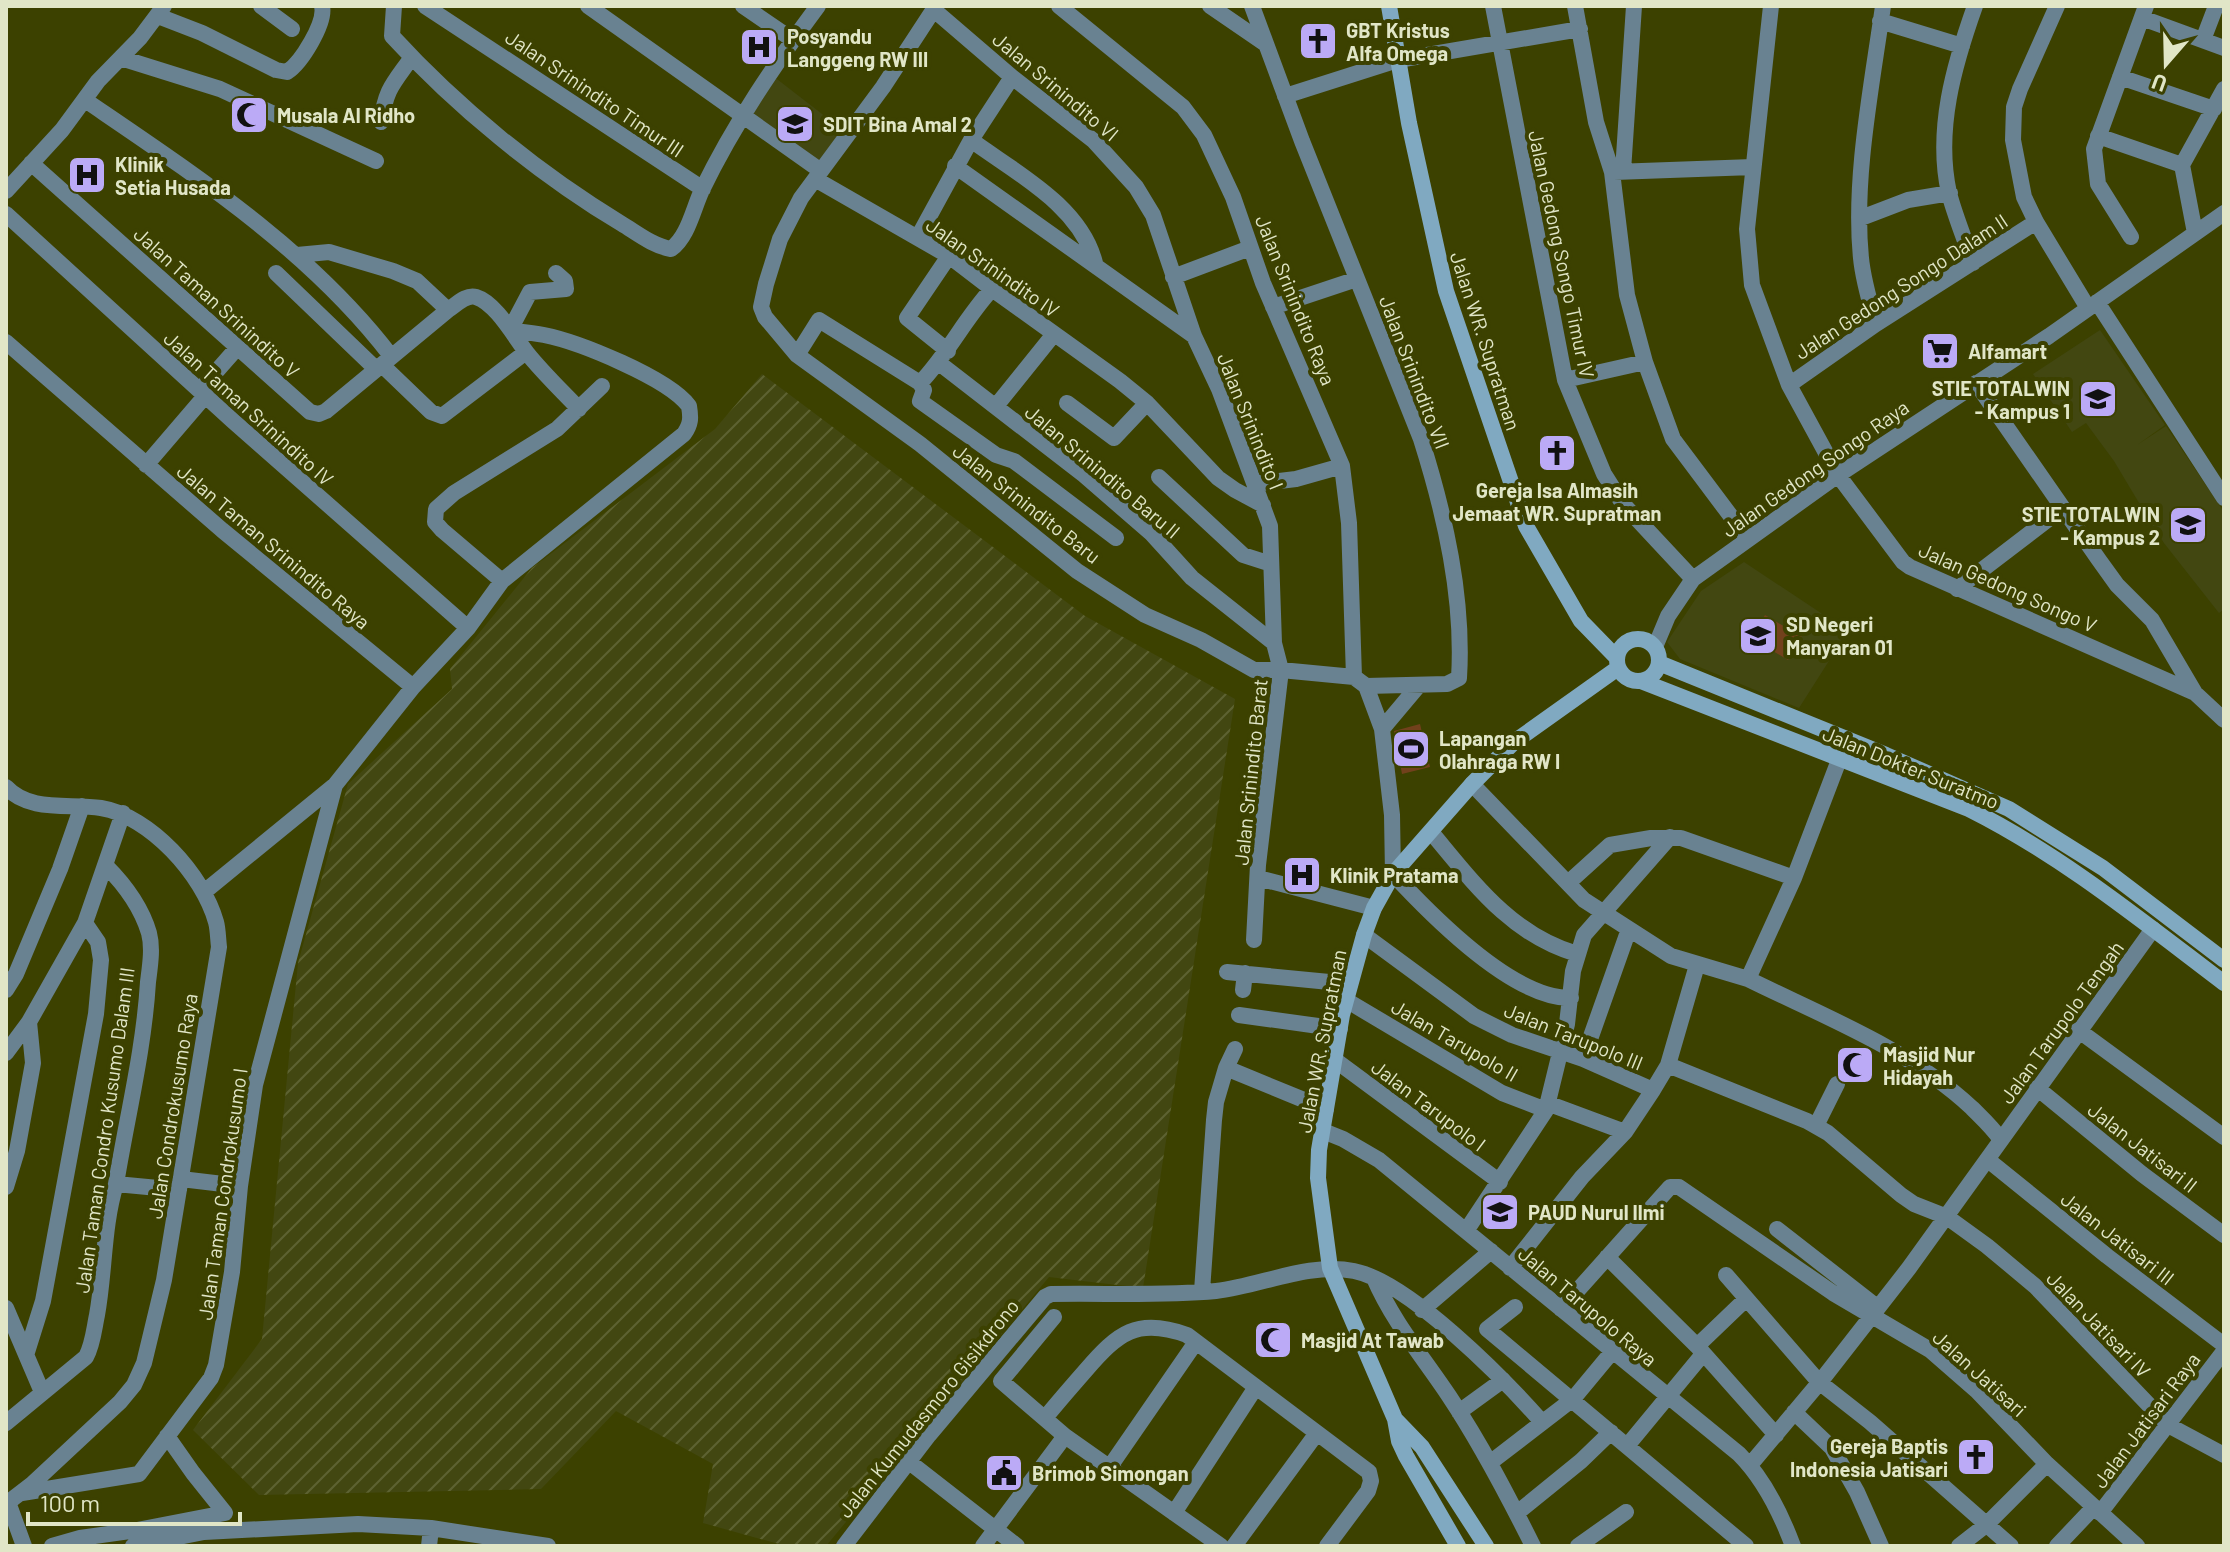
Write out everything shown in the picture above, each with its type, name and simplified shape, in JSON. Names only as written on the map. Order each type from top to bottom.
[{"type":"main road","name":"Jalan WR. Supratman","points":[[1389,6],[1409,123],[1446,291],[1526,526],[1581,621],[1618,663],[1514,742],[1472,784],[1393,874],[1374,908],[1364,935],[1340,1029],[1318,1178],[1330,1268],[1395,1419],[1399,1441],[1458,1546]]},
{"type":"main road","points":[[1634,638],[1646,640],[1657,655],[1656,671],[1641,681],[1632,680],[1618,663],[1617,652],[1624,643],[1634,638]]},
{"type":"main road","name":"Jalan Dokter Suratmo","points":[[1657,655],[2009,809],[2103,868],[2224,960]]},
{"type":"main road","name":"Jalan Dokter Suratmo","points":[[1641,681],[1969,809],[2000,825],[2080,876],[2224,983]]},
{"type":"main road","points":[[2000,825],[2009,809]]},
{"type":"main road","name":"Jalan WR. Supratman","points":[[1395,1419],[1422,1447],[1486,1546]]},
{"type":"street","points":[[6,191],[161,11],[276,70],[287,72],[296,64],[315,34],[323,17],[322,6]]},
{"type":"street","points":[[394,6],[392,36],[501,138],[559,183],[661,247],[671,249],[679,243],[742,115],[818,6]]},
{"type":"street","name":"Jalan Srinindito Timur III","points":[[425,6],[703,189]]},
{"type":"street","name":"Jalan Srinindito IV","points":[[588,6],[742,115],[818,175],[949,256],[1120,381],[1147,403],[1218,478],[1263,505]]},
{"type":"street","points":[[743,6],[793,40]]},
{"type":"street","name":"Jalan Srinindito Raya","points":[[1059,6],[1183,107],[1204,135],[1233,197],[1273,307],[1342,466],[1360,682],[1382,729],[1392,815],[1393,874]]},
{"type":"street","points":[[1210,6],[1264,43]]},
{"type":"street","name":"Jalan Srinindito VII","points":[[1252,6],[1421,439],[1443,511],[1457,615],[1460,675]]},
{"type":"street","name":"Jalan Gedong Songo Timur IV","points":[[1493,6],[1565,380],[1604,474],[1623,504],[1693,579]]},
{"type":"street","points":[[1575,6],[1596,122],[1617,172]]},
{"type":"street","points":[[1634,6],[1617,172],[1627,295],[1645,362],[1673,439],[1748,539]]},
{"type":"street","name":"Jalan Gedong Songo V","points":[[1771,6],[1747,229],[1752,285],[1789,385],[1838,475],[1903,562],[1957,589],[2195,693]]},
{"type":"street","points":[[1973,263],[1950,193],[1945,167],[1945,127],[1951,88],[1975,6]]},
{"type":"street","points":[[2057,6],[2014,107],[2013,140],[2024,197],[2036,222],[2224,498]]},
{"type":"street","points":[[2203,40],[2216,6]]},
{"type":"street","points":[[267,8],[292,29]]},
{"type":"street","points":[[818,175],[883,87],[935,8]]},
{"type":"street","name":"Jalan Srinindito VI","points":[[935,8],[1012,77],[1094,141],[1136,187],[1153,215],[1194,336]]},
{"type":"street","points":[[2131,237],[2098,184],[2094,149],[2144,12],[2224,48]]},
{"type":"street","points":[[1876,324],[1861,259],[1861,218],[1866,128],[1882,14],[1962,46]]},
{"type":"street","points":[[1285,96],[1398,60],[1580,29]]},
{"type":"street","points":[[381,122],[384,97],[406,51]]},
{"type":"street","points":[[121,58],[220,89],[376,161]]},
{"type":"street","points":[[918,237],[955,166],[1012,77]]},
{"type":"street","points":[[2120,77],[2214,109]]},
{"type":"street","points":[[2195,233],[2182,165],[2224,89]]},
{"type":"street","points":[[85,100],[206,185],[297,255],[376,336],[383,363]]},
{"type":"street","points":[[2098,136],[2182,165]]},
{"type":"street","points":[[971,140],[1063,210],[1081,229],[1091,246],[1095,263]]},
{"type":"street","name":"Jalan Taman Srinindito V","points":[[31,163],[310,412],[319,414],[326,411],[383,363]]},
{"type":"street","name":"Jalan Srinindito I","points":[[955,166],[1194,336],[1219,389],[1270,526],[1274,643],[1281,670]]},
{"type":"street","points":[[1617,172],[1753,167]]},
{"type":"street","name":"Jalan Srinindito Baru","points":[[818,175],[780,239],[761,307],[797,355],[920,444],[1088,578],[1145,615],[1201,640],[1254,670],[1281,670],[1360,682],[1419,685],[1447,684],[1460,675]]},
{"type":"street","points":[[1861,218],[1908,200],[1950,193]]},
{"type":"street","name":"Jalan Gedong Songo Raya","points":[[1657,655],[1668,616],[1693,579],[1838,475],[2093,305],[2224,213]]},
{"type":"street","name":"Jalan Taman Srinindito IV","points":[[6,214],[468,628]]},
{"type":"street","name":"Jalan Gedong Songo Dalam II","points":[[1789,385],[1876,324],[2036,222]]},
{"type":"street","points":[[1173,277],[1250,248]]},
{"type":"street","points":[[297,255],[329,252],[393,271],[417,281],[448,310]]},
{"type":"street","name":"Jalan Srinindito Baru II","points":[[949,256],[907,318],[996,406],[1084,475],[1152,534],[1192,578],[1274,643]]},
{"type":"street","points":[[276,273],[383,363],[431,412],[442,416],[526,352]]},
{"type":"street","points":[[512,330],[530,292],[566,289],[565,281],[556,273]]},
{"type":"street","points":[[1273,307],[1357,279]]},
{"type":"street","points":[[920,383],[944,357],[977,305],[992,289]]},
{"type":"street","points":[[383,363],[462,300],[477,297],[512,330],[526,352],[579,409]]},
{"type":"street","points":[[797,355],[819,320],[920,383],[924,390],[920,401],[996,455],[1014,461],[1116,538]]},
{"type":"street","points":[[204,892],[335,785],[413,687],[468,628],[502,581],[684,434],[691,417],[689,406],[676,393],[627,365],[544,335],[512,330]]},
{"type":"street","points":[[996,406],[1054,334]]},
{"type":"street","name":"Jalan Taman Srinindito Raya","points":[[6,342],[146,465],[413,687]]},
{"type":"street","points":[[146,465],[237,348]]},
{"type":"street","points":[[1565,380],[1645,362]]},
{"type":"street","points":[[1976,383],[2117,585],[2152,620],[2195,693],[2221,710]]},
{"type":"street","points":[[502,581],[442,530],[435,522],[436,509],[454,493],[557,429],[602,386]]},
{"type":"street","points":[[1067,403],[1114,438],[1147,403]]},
{"type":"street","points":[[1255,484],[1296,479],[1342,466]]},
{"type":"street","points":[[1159,477],[1243,555],[1271,564]]},
{"type":"street","points":[[1957,589],[2063,508]]},
{"type":"street","name":"Jalan Srinindito Barat","points":[[1254,940],[1281,670]]},
{"type":"street","points":[[1382,729],[1419,685]]},
{"type":"street","points":[[1748,979],[1794,878],[1847,739]]},
{"type":"street","name":"Jalan Tarupolo Tengah","points":[[1472,784],[1584,900],[1671,956],[1748,979],[1926,1069],[1954,1091],[1995,1130],[2001,1140]]},
{"type":"street","name":"Jalan Taman Condrokusumo I","points":[[12,1500],[139,1474],[211,1378],[232,1272],[240,1186],[262,1053],[335,785]]},
{"type":"street","name":"Jalan Condrokusumo Raya","points":[[8,795],[39,804],[82,806],[123,813],[148,828],[168,846],[204,892],[217,923],[219,947],[164,1280],[144,1363],[134,1385],[12,1500]]},
{"type":"street","points":[[6,990],[60,869],[82,806]]},
{"type":"street","points":[[6,1053],[29,1022],[85,923],[123,813]]},
{"type":"street","points":[[1431,832],[1511,921],[1545,943],[1577,954]]},
{"type":"street","points":[[1568,883],[1610,845],[1670,837],[1681,838],[1794,878]]},
{"type":"street","points":[[1466,1231],[1547,1107],[1561,1051],[1577,954],[1589,928],[1670,837]]},
{"type":"street","name":"Jalan Taman Condro Kusumo Dalam III","points":[[6,1423],[86,1357],[92,1346],[109,1209],[147,1008],[150,936],[125,885],[106,866]]},
{"type":"street","points":[[1393,874],[1493,966],[1532,989],[1560,998],[1571,998]]},
{"type":"street","name":"Jalan Srinindito Barat","points":[[1258,878],[1374,908]]},
{"type":"street","points":[[27,1352],[43,1301],[96,1014],[101,960],[98,942],[85,923]]},
{"type":"street","points":[[1583,1059],[1629,929]]},
{"type":"street","name":"Jalan Tarupolo Tengah","points":[[1874,1311],[1947,1217],[2153,929]]},
{"type":"street","name":"Jalan Tarupolo III","points":[[1364,935],[1474,1016],[1512,1035],[1583,1059],[1653,1090]]},
{"type":"street","points":[[1510,1268],[1582,1177],[1625,1132],[1653,1090],[1668,1065],[1697,965]]},
{"type":"street","points":[[1227,972],[1244,982],[1348,992]]},
{"type":"street","name":"Jalan Tarupolo II","points":[[1348,992],[1502,1093],[1625,1132]]},
{"type":"street","points":[[1239,1015],[1340,1029]]},
{"type":"street","points":[[6,1187],[17,1151],[33,1063],[29,1022]]},
{"type":"street","points":[[2078,1030],[2224,1137]]},
{"type":"street","points":[[1202,1291],[1216,1102],[1235,1049]]},
{"type":"street","name":"Jalan Tarupolo I","points":[[1335,1060],[1500,1182]]},
{"type":"street","name":"Jalan Jatisari IV","points":[[1668,1065],[1816,1126],[1914,1204],[1947,1217],[2035,1286],[2168,1425],[2224,1455]]},
{"type":"street","points":[[1226,1068],[1326,1109]]},
{"type":"street","points":[[1816,1126],[1837,1084]]},
{"type":"street","name":"Jalan Jatisari II","points":[[2037,1088],[2142,1174],[2224,1235]]},
{"type":"street","name":"Jalan Tarupolo Raya","points":[[1323,1131],[1379,1160],[1750,1465],[1793,1546]]},
{"type":"street","name":"Jalan Jatisari III","points":[[1988,1160],[2224,1348]]},
{"type":"street","points":[[116,1184],[240,1186]]},
{"type":"street","points":[[1561,1309],[1670,1187],[1679,1187],[1833,1293],[1874,1311]]},
{"type":"street","points":[[1777,1229],[1874,1311]]},
{"type":"street","points":[[1422,1310],[1491,1251]]},
{"type":"street","points":[[1607,1257],[1700,1350],[1776,1435]]},
{"type":"street","points":[[1330,1268],[1374,1278],[1422,1310],[1503,1380],[1542,1422]]},
{"type":"street","name":"Jalan Kumudasmoro Gisikdrono","points":[[844,1546],[984,1367],[1048,1295],[1218,1291],[1330,1268]]},
{"type":"street","points":[[1726,1275],[1819,1382],[1870,1422],[2011,1546]]},
{"type":"street","points":[[1374,1278],[1397,1324],[1491,1462],[1533,1546]]},
{"type":"street","points":[[1627,1446],[1700,1350],[1745,1300]]},
{"type":"street","points":[[1515,1307],[1487,1329],[1746,1546]]},
{"type":"street","points":[[6,1308],[42,1392]]},
{"type":"street","points":[[1750,1465],[1874,1311]]},
{"type":"street","name":"Jalan Jatisari","points":[[1874,1311],[1930,1350],[1977,1391],[2128,1543]]},
{"type":"street","points":[[1001,1381],[1054,1317]]},
{"type":"street","points":[[1045,1418],[1108,1344],[1121,1334],[1136,1328],[1169,1329],[1187,1335],[1369,1472],[1371,1481],[1368,1491],[1327,1546]]},
{"type":"street","points":[[1109,1468],[1196,1342]]},
{"type":"street","name":"Jalan Jatisari Raya","points":[[2057,1546],[2097,1510],[2168,1425],[2224,1348]]},
{"type":"street","points":[[1491,1462],[1573,1399],[1612,1352]]},
{"type":"street","points":[[984,1367],[1065,1436],[1221,1546]]},
{"type":"street","points":[[1459,1412],[1503,1380]]},
{"type":"street","points":[[1174,1513],[1256,1387]]},
{"type":"street","points":[[1794,1412],[1832,1448],[1857,1492],[1881,1546]]},
{"type":"street","points":[[1517,1513],[1611,1432]]},
{"type":"street","points":[[1234,1546],[1317,1433]]},
{"type":"street","points":[[52,1546],[107,1540],[137,1530],[225,1513],[167,1436]]},
{"type":"street","points":[[983,1546],[1065,1436]]},
{"type":"street","points":[[1406,1456],[1403,1461],[1452,1546]]},
{"type":"street","points":[[908,1461],[1017,1546]]},
{"type":"street","points":[[1959,1546],[1986,1525],[2047,1464]]},
{"type":"street","points":[[12,1500],[24,1546]]},
{"type":"street","points":[[1578,1546],[1626,1512]]},
{"type":"street","points":[[133,1546],[204,1532],[358,1524],[431,1528],[548,1546]]},
{"type":"street","points":[[284,1528],[284,1546]]},
{"type":"street","points":[[429,1546],[431,1528]]},
{"type":"street","points":[[193,1546],[204,1532]]},
{"type":"shaded area","name":"SDIT Bina Amal 2","points":[[773,76],[844,131],[818,164],[746,118]]},
{"type":"shaded area","points":[[2100,330],[2165,425],[2137,445],[2166,426],[2224,512],[2224,609],[2219,613],[2160,538],[2114,461],[2086,423],[2072,432],[2033,374]]},
{"type":"shaded area","points":[[762,374],[1085,616],[1235,699],[1143,1288],[1049,1277],[826,1546],[786,1546],[703,1523],[713,1464],[616,1411],[541,1489],[259,1495],[193,1430],[262,1339],[298,963],[348,784],[452,689],[450,669],[532,568],[715,429]]},
{"type":"shaded area","name":"SD Negeri Manyaran 01","points":[[1744,562],[1848,631],[1799,708],[1680,659],[1667,642],[1701,591]]},
{"type":"shaded area","points":[[1765,615],[1802,637],[1788,660],[1751,638]]},
{"type":"shaded area","name":"Lapangan Olahraga RW I","points":[[1420,724],[1430,767],[1402,774],[1394,731]]},
{"type":"place","name":"GBT Kristus Alfa Omega","points":[[1318,41]]},
{"type":"place","name":"Posyandu Langgeng RW III","points":[[759,47]]},
{"type":"place","name":"Musala Al Ridho","points":[[249,115]]},
{"type":"place","name":"SDIT Bina Amal 2","points":[[795,124]]},
{"type":"place","name":"Klinik Setia Husada","points":[[87,175]]},
{"type":"place","name":"Alfamart","points":[[1940,351]]},
{"type":"place","name":"STIE TOTALWIN - Kampus 1","points":[[2098,399]]},
{"type":"place","name":"Gereja Isa Almasih Jemaat WR. Supratman","points":[[1557,453]]},
{"type":"place","name":"STIE TOTALWIN - Kampus 2","points":[[2188,525]]},
{"type":"place","name":"SD Negeri Manyaran 01","points":[[1758,636]]},
{"type":"place","name":"Lapangan Olahraga RW I","points":[[1411,749]]},
{"type":"place","name":"Klinik Pratama","points":[[1302,875]]},
{"type":"place","name":"Masjid Nur Hidayah","points":[[1855,1065]]},
{"type":"place","name":"PAUD Nurul Ilmi","points":[[1500,1212]]},
{"type":"place","name":"Masjid At Tawab","points":[[1273,1340]]},
{"type":"place","name":"Gereja Baptis Indonesia Jatisari","points":[[1976,1457]]},
{"type":"place","name":"Brimob Simongan","points":[[1004,1473]]}]
